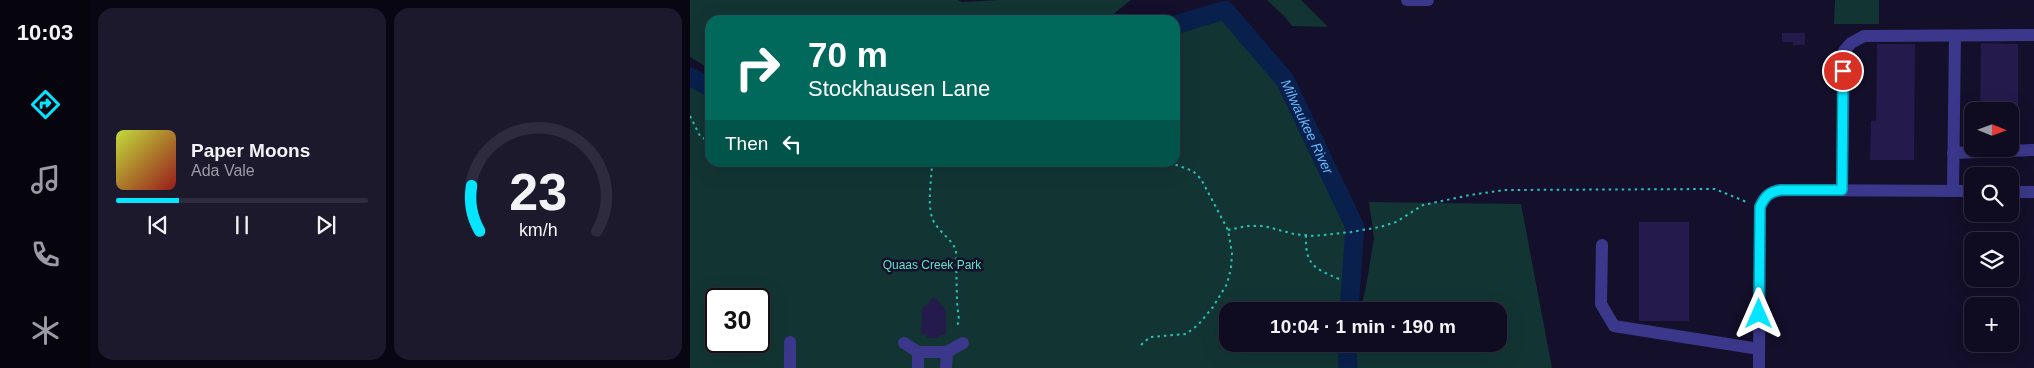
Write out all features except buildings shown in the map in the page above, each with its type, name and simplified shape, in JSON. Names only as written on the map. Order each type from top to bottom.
[{"type":"street","points":[[1407,0],[1428,0]]},
{"type":"street","points":[[1842,190],[1844,51],[1851,43],[1864,36],[2034,35]]},
{"type":"street","points":[[1953,191],[1955,36]]},
{"type":"street","points":[[1953,153],[2034,150]]},
{"type":"street","points":[[1759,368],[1762,202],[1771,192],[1781,190],[1964,191]]},
{"type":"street","points":[[2019,192],[2034,192]]},
{"type":"street","points":[[1602,245],[1601,304],[1614,326],[1759,349]]},
{"type":"street","points":[[790,342],[790,368]]},
{"type":"street","points":[[904,344],[918,352],[947,352],[963,343]]},
{"type":"street","points":[[918,352],[918,368]]},
{"type":"street","points":[[946,368],[947,352]]},
{"type":"path","points":[[690,117],[700,136],[705,139]]},
{"type":"path","points":[[1141,345],[1150,337],[1186,334],[1198,325],[1213,307],[1227,284],[1231,268],[1232,253],[1228,230],[1201,179],[1193,171],[1180,166]]},
{"type":"path","points":[[932,167],[930,210],[932,220],[953,243],[956,250],[956,302],[959,320],[957,327]]},
{"type":"path","points":[[1228,230],[1247,226],[1264,226],[1278,231],[1306,235],[1330,234],[1380,227],[1396,222],[1423,205],[1505,190],[1715,189],[1762,202]]},
{"type":"path","points":[[1306,235],[1306,252],[1309,260],[1319,270],[1339,279]]},
{"type":"green space","points":[[690,0],[958,0],[962,2],[999,0],[1131,0],[1112,15],[705,15],[705,66],[690,57]]},
{"type":"green space","points":[[1267,0],[1301,0],[1328,27],[1292,26]]},
{"type":"green space","points":[[1835,0],[1879,0],[1879,24],[1834,24]]},
{"type":"green space","name":"Quaas Creek Park","points":[[1225,10],[1285,80],[1355,227],[1352,302],[1219,302],[1219,352],[1507,352],[1507,302],[1362,302],[1374,238],[1369,202],[1521,204],[1552,368],[690,368],[690,77],[705,84],[705,167],[1180,167],[1180,24]]},
{"type":"waterway","name":"Milwaukee River","points":[[1180,24],[1225,10],[1285,80],[1355,227],[1350,302]]},
{"type":"waterway","name":"Milwaukee River","points":[[690,77],[705,84]]},
{"type":"waterway","name":"Milwaukee River","points":[[1347,352],[1348,368]]},
{"type":"route","points":[[1759,314],[1760,207],[1764,197],[1771,192],[1781,190],[1842,190],[1843,71]]}]
